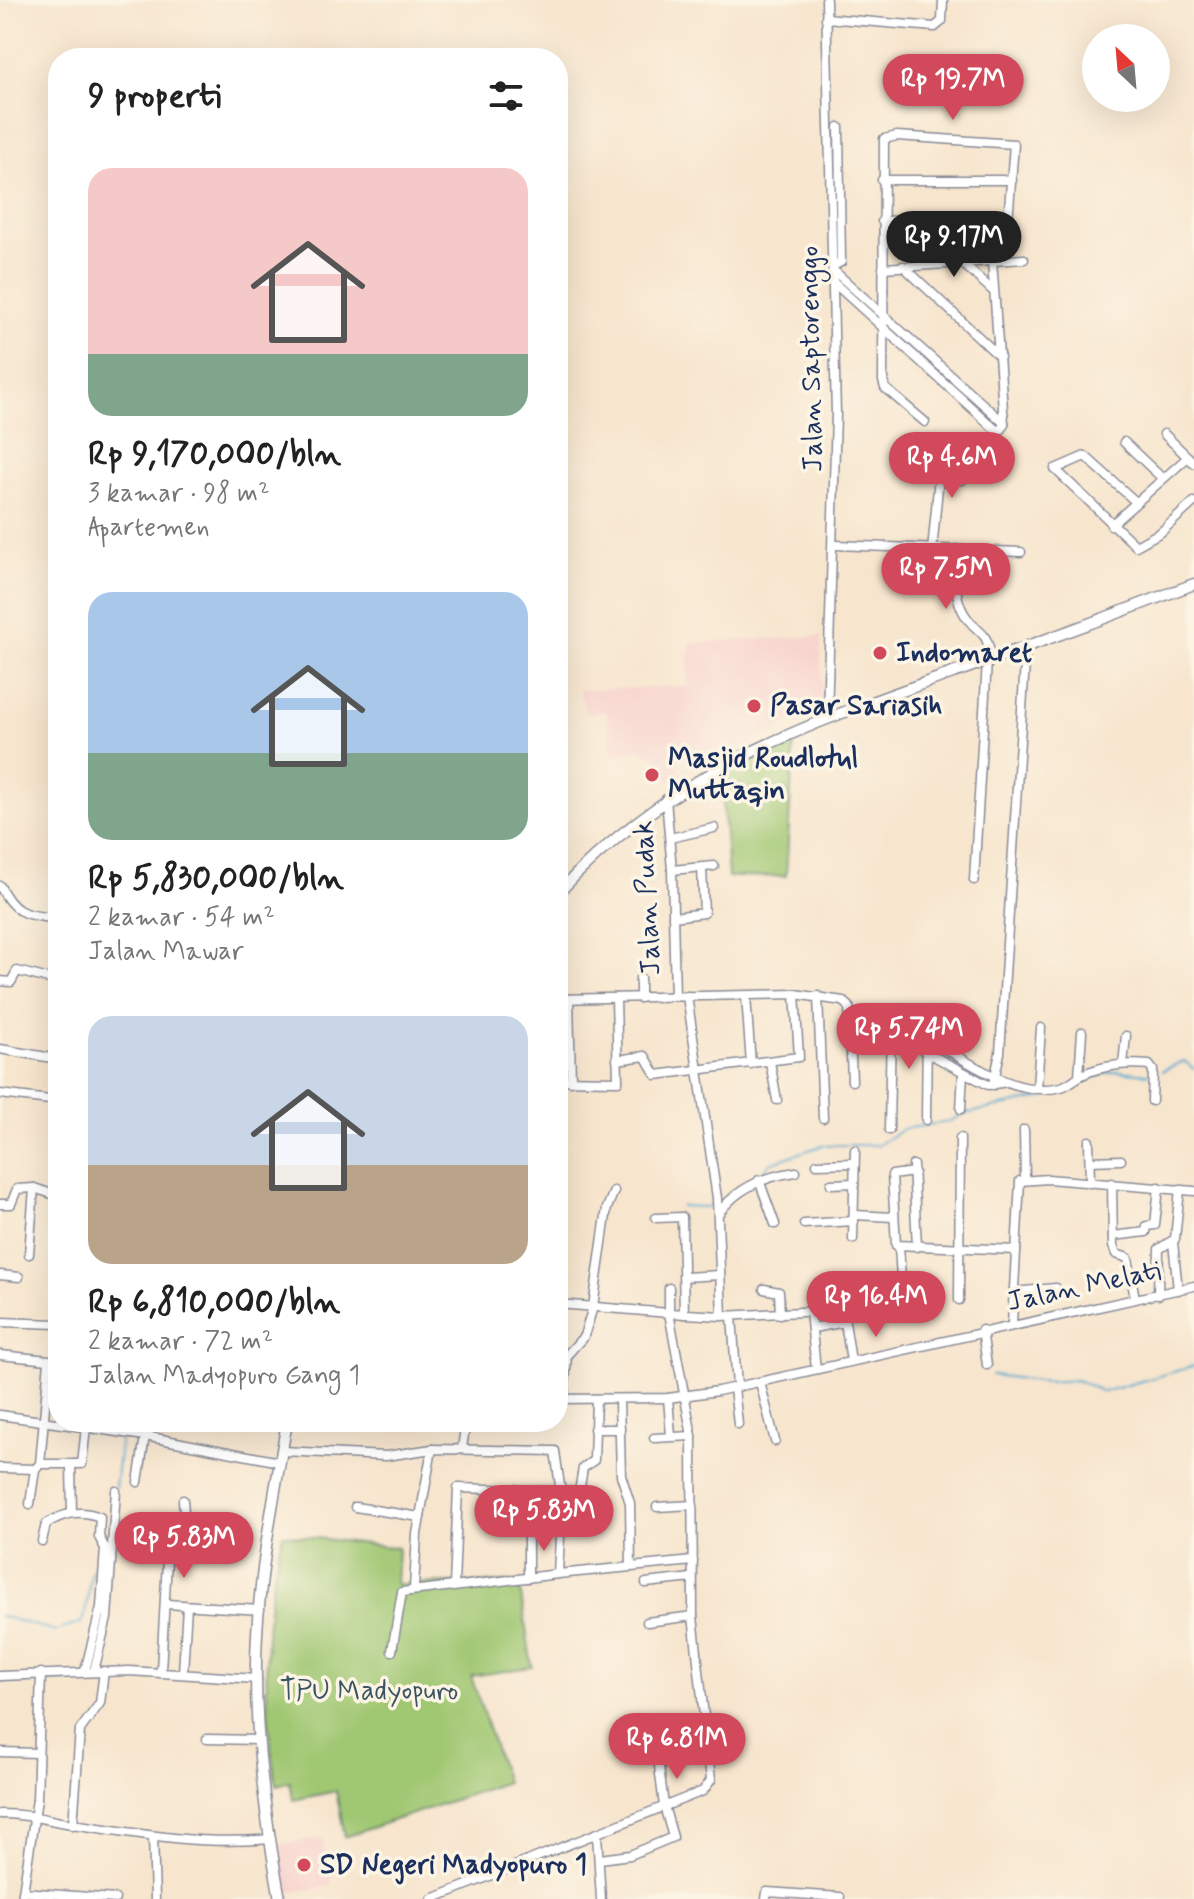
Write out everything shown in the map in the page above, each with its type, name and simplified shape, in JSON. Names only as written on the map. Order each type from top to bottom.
[{"type":"main road","points":[[568,883],[609,841],[667,798],[759,747],[827,717],[1194,584]]},
{"type":"main road","points":[[280,1899],[271,1869],[258,1740],[257,1679],[260,1610],[285,1432]]},
{"type":"street","name":"Jalan Saptorenggo","points":[[826,0],[835,148],[835,545],[827,717]]},
{"type":"street","points":[[826,18],[935,27],[942,21],[943,0]]},
{"type":"street","points":[[835,148],[839,127]]},
{"type":"street","points":[[925,422],[885,388],[882,145],[889,135],[1010,141],[1015,148],[1006,219],[1005,260]]},
{"type":"street","points":[[882,180],[1012,180]]},
{"type":"street","points":[[882,221],[1006,219]]},
{"type":"street","points":[[883,268],[1024,259]]},
{"type":"street","points":[[833,268],[996,430],[1002,429],[1004,423],[992,261]]},
{"type":"street","points":[[961,263],[992,290]]},
{"type":"street","points":[[903,266],[1000,357]]},
{"type":"street","points":[[834,283],[883,328],[941,373]]},
{"type":"street","points":[[1111,525],[1163,479],[1191,460],[1164,434]]},
{"type":"street","points":[[1124,442],[1163,479]]},
{"type":"street","points":[[932,551],[942,445],[972,449]]},
{"type":"street","points":[[1136,502],[1086,457],[1079,456],[1057,466],[1055,473],[1111,525],[1139,546],[1161,532],[1194,502]]},
{"type":"street","points":[[938,478],[962,480]]},
{"type":"street","points":[[835,545],[1021,552]]},
{"type":"street","points":[[956,549],[957,599],[966,617],[986,634],[989,660],[974,880]]},
{"type":"street","points":[[993,1085],[1026,647]]},
{"type":"street","name":"Jalan Pudak","points":[[667,798],[675,996]]},
{"type":"street","points":[[670,838],[714,828]]},
{"type":"street","points":[[672,870],[714,866]]},
{"type":"street","points":[[673,917],[698,917],[704,913],[702,868]]},
{"type":"street","points":[[0,886],[3,900],[18,911],[48,917]]},
{"type":"street","points":[[0,981],[11,982],[17,971],[48,979]]},
{"type":"street","points":[[640,978],[640,998]]},
{"type":"street","points":[[617,1060],[645,1056],[656,1075],[799,1057],[795,994]]},
{"type":"street","points":[[571,1081],[569,999],[795,994],[843,1001],[849,1006],[852,1081]]},
{"type":"street","points":[[687,996],[718,1206],[722,1316]]},
{"type":"street","points":[[746,996],[751,1064]]},
{"type":"street","points":[[818,996],[823,1118]]},
{"type":"street","points":[[568,1081],[618,1081],[616,998]]},
{"type":"street","points":[[889,1130],[891,1024],[923,1026],[927,1029],[924,1051],[926,1120]]},
{"type":"street","points":[[1037,1088],[1041,1028]]},
{"type":"street","points":[[1079,1076],[1082,1032]]},
{"type":"street","points":[[1123,1064],[1126,1036]]},
{"type":"street","points":[[925,1037],[1007,1082],[1037,1088],[1061,1087],[1079,1076],[1123,1064],[1151,1067],[1152,1101]]},
{"type":"street","points":[[0,1049],[48,1057]]},
{"type":"street","points":[[924,1051],[963,1073],[993,1085],[1007,1082]]},
{"type":"street","points":[[770,1062],[777,1100]]},
{"type":"street","points":[[961,1109],[963,1073]]},
{"type":"street","points":[[0,1094],[48,1100]]},
{"type":"street","points":[[1024,1130],[1025,1180]]},
{"type":"street","points":[[959,1300],[960,1138]]},
{"type":"street","points":[[1089,1141],[1090,1183]]},
{"type":"street","points":[[853,1239],[855,1150]]},
{"type":"street","points":[[1090,1161],[1121,1160]]},
{"type":"street","points":[[817,1164],[854,1163]]},
{"type":"street","points":[[917,1247],[914,1169],[892,1175],[895,1243],[899,1246],[917,1247],[958,1249],[1016,1250]]},
{"type":"street","points":[[718,1206],[759,1180],[796,1172]]},
{"type":"street","points":[[759,1180],[775,1224]]},
{"type":"street","points":[[1012,1324],[1018,1184],[1025,1180],[1112,1183],[1194,1191]]},
{"type":"street","points":[[831,1184],[854,1183]]},
{"type":"street","points":[[1112,1183],[1115,1252],[1128,1258],[1135,1299]]},
{"type":"street","points":[[0,1204],[11,1204],[20,1187],[48,1193]]},
{"type":"street","points":[[1113,1236],[1146,1232],[1147,1226],[1155,1225],[1159,1187]]},
{"type":"street","points":[[29,1254],[34,1188]]},
{"type":"street","points":[[1178,1290],[1173,1242],[1180,1189]]},
{"type":"street","points":[[568,1354],[584,1336],[593,1307],[607,1208],[614,1191]]},
{"type":"street","points":[[656,1218],[682,1213],[684,1314]]},
{"type":"street","points":[[804,1224],[894,1217]]},
{"type":"street","points":[[1158,1295],[1159,1249],[1173,1242]]},
{"type":"street","points":[[899,1246],[901,1279]]},
{"type":"street","points":[[0,1275],[19,1277]]},
{"type":"street","points":[[684,1277],[720,1275]]},
{"type":"street","name":"Jalan Melati","points":[[568,1399],[668,1398],[735,1387],[982,1330],[1194,1286]]},
{"type":"street","points":[[432,1899],[703,1791],[711,1780],[693,1616],[692,1436],[687,1395],[669,1313],[669,1288]]},
{"type":"street","points":[[1014,1292],[1056,1288]]},
{"type":"street","points":[[764,1289],[779,1292],[780,1314]]},
{"type":"street","points":[[568,1305],[722,1316],[821,1311]]},
{"type":"street","points":[[810,1312],[816,1369]]},
{"type":"street","points":[[732,1316],[738,1424]]},
{"type":"street","points":[[0,1322],[48,1324]]},
{"type":"street","points":[[813,1328],[845,1322],[851,1361]]},
{"type":"street","points":[[982,1330],[987,1365]]},
{"type":"street","points":[[0,1355],[48,1360]]},
{"type":"street","points":[[760,1382],[775,1441]]},
{"type":"street","points":[[30,1504],[48,1391]]},
{"type":"street","points":[[668,1398],[671,1436]]},
{"type":"street","points":[[453,1587],[458,1488],[575,1494],[581,1489],[583,1468],[594,1460],[596,1399]]},
{"type":"street","points":[[619,1400],[621,1475],[630,1503],[631,1567]]},
{"type":"street","points":[[0,1415],[48,1422]]},
{"type":"street","points":[[594,1429],[620,1429]]},
{"type":"street","points":[[0,1468],[82,1464],[85,1432]]},
{"type":"street","points":[[117,1432],[281,1456],[386,1456],[462,1448],[555,1451],[559,1456],[561,1528],[558,1573]]},
{"type":"street","points":[[462,1448],[464,1432]]},
{"type":"street","points":[[138,1482],[145,1436]]},
{"type":"street","points":[[654,1438],[692,1436]]},
{"type":"street","points":[[414,1588],[420,1517],[432,1449]]},
{"type":"street","points":[[71,1465],[72,1512]]},
{"type":"street","points":[[516,1489],[514,1528],[561,1528]]},
{"type":"street","points":[[89,1671],[100,1617],[116,1491]]},
{"type":"street","points":[[161,1671],[167,1560],[174,1553],[187,1549],[183,1500]]},
{"type":"street","points":[[657,1507],[693,1505]]},
{"type":"street","points":[[355,1507],[420,1517]]},
{"type":"street","points":[[42,1541],[46,1524],[72,1512],[100,1517],[99,1537],[108,1547],[107,1618],[97,1635]]},
{"type":"street","points":[[528,1528],[528,1578]]},
{"type":"street","points":[[392,1651],[399,1598],[404,1589],[453,1587],[558,1573],[693,1561]]},
{"type":"street","points":[[646,1583],[692,1578]]},
{"type":"street","points":[[166,1604],[260,1610]]},
{"type":"street","points":[[183,1672],[187,1606]]},
{"type":"street","points":[[647,1622],[693,1616]]},
{"type":"street","points":[[0,1676],[40,1679],[89,1671],[161,1671],[257,1679]]},
{"type":"street","points":[[73,1825],[80,1730],[100,1703],[104,1671]]},
{"type":"street","points":[[40,1679],[35,1814],[22,1895],[115,1899]]},
{"type":"street","points":[[207,1739],[258,1740]]},
{"type":"street","points":[[0,1752],[38,1753]]},
{"type":"street","points":[[600,1859],[630,1855],[673,1837],[664,1806],[658,1758]]},
{"type":"street","points":[[0,1814],[35,1814],[73,1825],[153,1836],[212,1841],[270,1839]]},
{"type":"street","points":[[597,1834],[601,1899]]},
{"type":"street","points":[[153,1836],[155,1899]]},
{"type":"street","points":[[766,1899],[767,1892],[840,1897]]},
{"type":"shaded area","name":"Pasar Sariasih","points":[[821,636],[822,699],[810,713],[708,764],[703,751],[677,761],[681,774],[669,782],[660,761],[640,749],[613,756],[607,712],[586,714],[579,690],[687,686],[690,643]]},
{"type":"shaded area","name":"SD Negeri Madyopuro 1","points":[[323,1838],[332,1886],[284,1893],[277,1844]]},
{"type":"green space","points":[[794,740],[786,876],[728,877],[721,775]]},
{"type":"green space","name":"TPU Madyopuro","points":[[283,1534],[398,1548],[396,1584],[519,1582],[532,1667],[471,1676],[506,1782],[345,1837],[336,1791],[293,1800],[290,1782],[276,1785],[266,1659],[271,1596]]},
{"type":"waterway","points":[[1162,1071],[1184,1061],[1194,1069]]},
{"type":"waterway","points":[[758,1178],[770,1163],[824,1145],[878,1145],[903,1129],[948,1122],[964,1114],[1065,1093],[1096,1076],[1118,1071],[1148,1074]]},
{"type":"waterway","points":[[681,1206],[707,1207],[714,1202]]},
{"type":"waterway","points":[[992,1375],[1046,1382],[1077,1380],[1103,1392],[1194,1366]]},
{"type":"waterway","points":[[115,1488],[121,1435]]},
{"type":"waterway","points":[[0,1616],[56,1631],[81,1623],[92,1569],[102,1550]]},
{"type":"waterway","points":[[92,1658],[100,1629]]},
{"type":"waterway","points":[[44,1681],[83,1680],[87,1676]]},
{"type":"waterway","points":[[0,1682],[37,1681]]},
{"type":"place","name":"Indomaret","points":[[880,653]]},
{"type":"place","name":"Pasar Sariasih","points":[[754,706]]},
{"type":"place","name":"Masjid Roudlotul Muttaqin","points":[[652,775]]},
{"type":"place","name":"SD Negeri Madyopuro 1","points":[[304,1865]]}]
